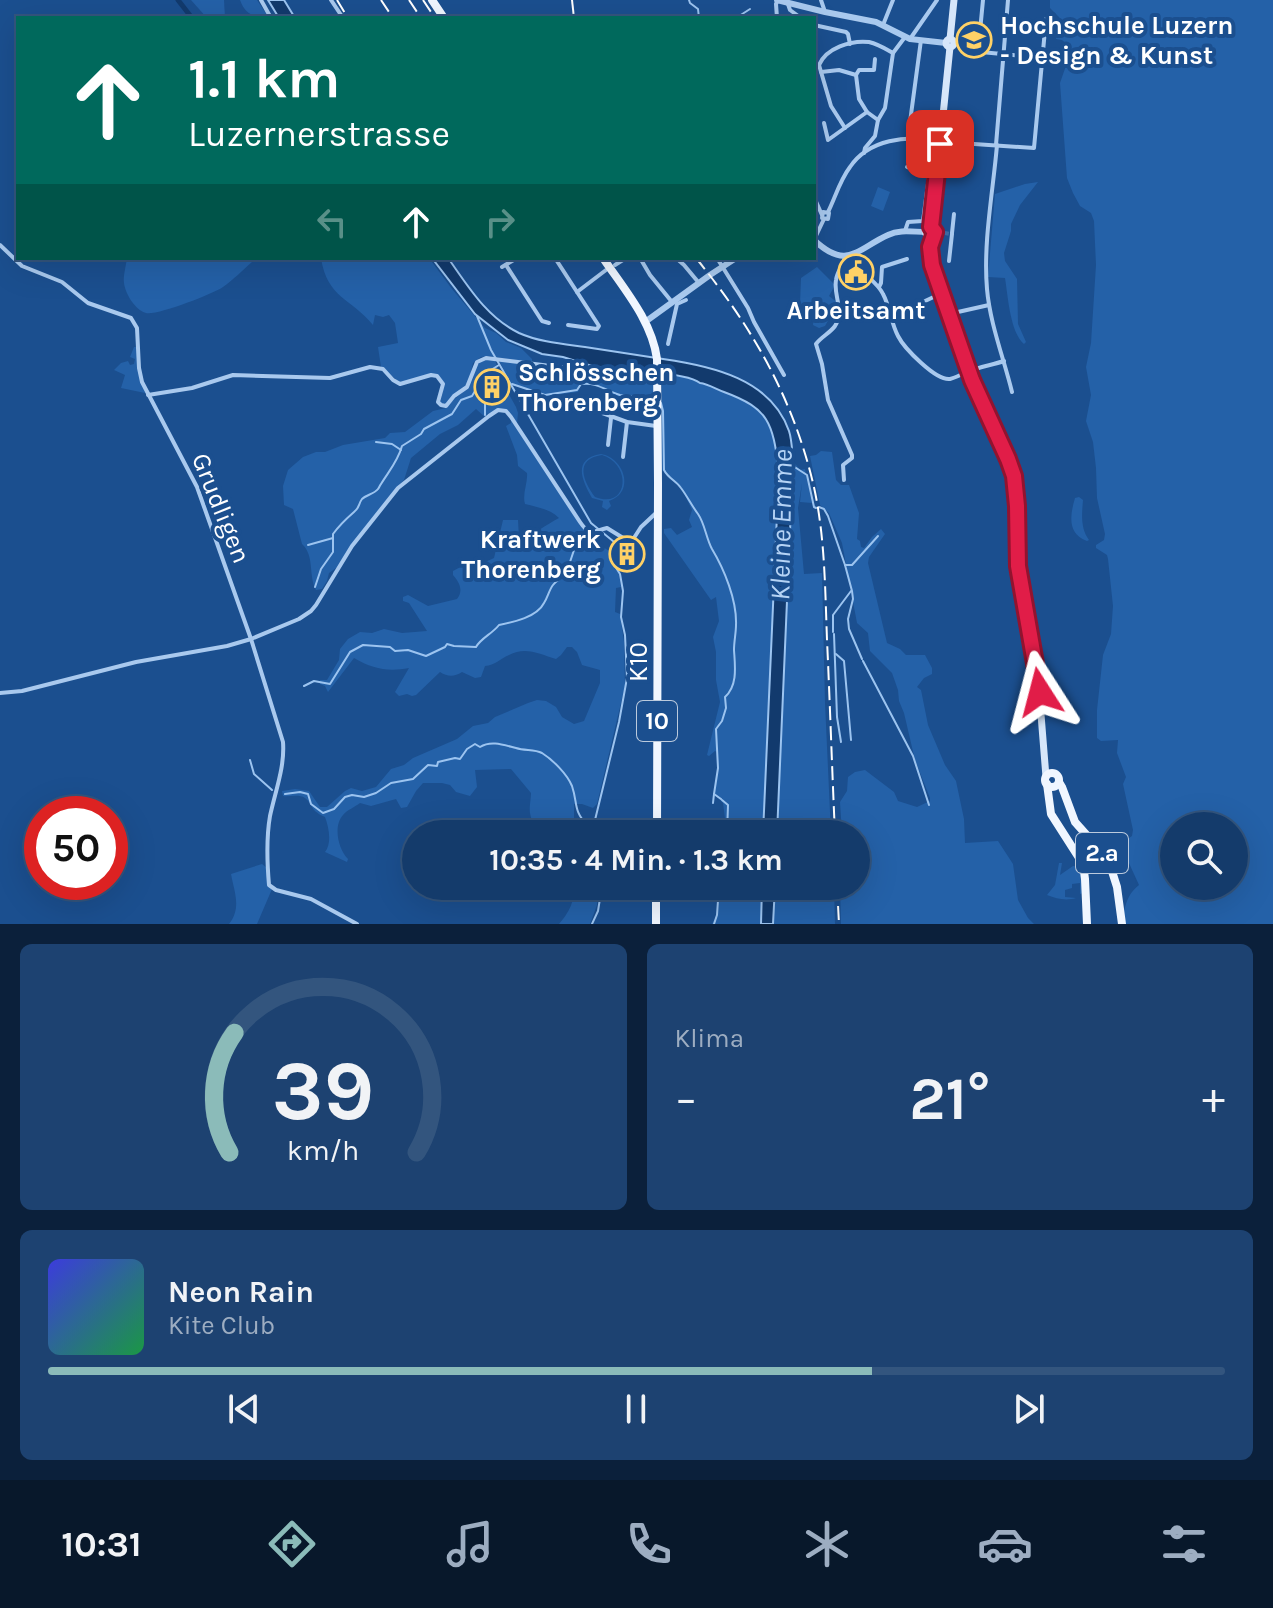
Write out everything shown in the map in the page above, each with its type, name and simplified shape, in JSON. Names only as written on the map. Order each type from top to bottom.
[{"type":"main road","points":[[954,0],[933,175],[932,268],[969,371],[1015,481],[1018,566],[1038,677],[1043,754],[1054,783]]},
{"type":"main road","name":"10","points":[[604,260],[645,322],[656,353],[658,513]]},
{"type":"main road","name":"K10","points":[[657,820],[658,513]]},
{"type":"main road","name":"2.a","points":[[1054,783],[1049,798],[1053,818],[1083,864],[1087,924]]},
{"type":"main road","name":"2.a","points":[[1054,783],[1075,822],[1110,865],[1117,887],[1122,924]]},
{"type":"main road","points":[[656,900],[656,924]]},
{"type":"street","points":[[777,0],[866,20],[908,38],[960,44],[970,51],[1043,58]]},
{"type":"street","points":[[821,0],[825,12]]},
{"type":"street","points":[[883,25],[893,0]]},
{"type":"street","points":[[864,153],[875,136],[878,120],[885,108],[893,53],[937,0]]},
{"type":"street","points":[[978,52],[983,0]]},
{"type":"street","points":[[1008,0],[986,271],[989,305],[1012,392]]},
{"type":"street","points":[[788,4],[798,16]]},
{"type":"street","points":[[816,234],[823,214],[850,166],[864,153],[892,140],[908,138],[1034,148],[1046,19]]},
{"type":"street","points":[[816,25],[848,33],[850,44]]},
{"type":"street","points":[[908,138],[921,40]]},
{"type":"street","points":[[845,128],[831,106],[817,65],[827,52],[850,44],[868,42],[893,53]]},
{"type":"street","points":[[875,59],[874,70],[859,70],[856,75],[859,98],[867,112],[878,120]]},
{"type":"street","points":[[821,72],[840,70],[856,75]]},
{"type":"street","points":[[824,123],[828,140],[867,112]]},
{"type":"street","points":[[905,231],[908,222],[923,221],[933,175],[907,167]]},
{"type":"street","points":[[816,201],[823,214]]},
{"type":"street","points":[[949,261],[954,214]]},
{"type":"street","points":[[816,242],[830,252],[845,256],[854,255],[888,235],[905,231],[932,232]]},
{"type":"street","name":"Grudligen","points":[[0,245],[22,266],[63,283],[95,306],[123,313],[132,319],[137,328],[140,375],[197,487],[251,639],[284,745],[269,828],[269,885],[276,890],[311,899],[357,924]]},
{"type":"street","points":[[854,255],[855,263],[882,291],[901,341],[938,376],[949,379],[1004,361]]},
{"type":"street","points":[[844,480],[843,465],[852,455],[828,400],[816,347],[819,339],[833,328],[839,317],[835,281],[845,256]]},
{"type":"street","points":[[879,287],[882,267],[907,259]]},
{"type":"street","points":[[514,260],[504,266],[542,321],[549,323]]},
{"type":"street","points":[[556,260],[599,327],[568,325]]},
{"type":"street","points":[[615,265],[623,260]]},
{"type":"street","points":[[641,260],[672,302]]},
{"type":"street","points":[[678,260],[699,283]]},
{"type":"street","points":[[718,260],[784,375]]},
{"type":"street","points":[[668,344],[677,304],[686,300],[699,283],[733,260]]},
{"type":"street","points":[[577,292],[606,270]]},
{"type":"street","points":[[891,317],[941,294]]},
{"type":"street","points":[[645,322],[672,302],[686,300]]},
{"type":"street","points":[[948,314],[989,305]]},
{"type":"street","points":[[148,395],[192,388],[233,375],[330,378],[375,367],[383,369],[400,384],[430,375],[437,376],[443,384],[438,402],[446,406],[467,387],[477,362],[491,358],[658,379]]},
{"type":"street","points":[[586,407],[611,418],[658,426]]},
{"type":"street","points":[[0,693],[22,691],[136,662],[227,646],[299,619],[311,611],[352,546],[398,488],[498,410],[506,411],[511,417],[589,532],[610,529],[632,541],[641,527],[658,513]]},
{"type":"street","points":[[608,445],[611,418]]},
{"type":"street","points":[[623,457],[627,422]]},
{"type":"shaded area","points":[[191,0],[224,0],[225,16],[205,16]]},
{"type":"shaded area","points":[[240,0],[257,0],[268,16],[256,16],[245,9]]},
{"type":"shaded area","points":[[1050,0],[1273,0],[1273,924],[1121,924],[1129,898],[1139,885],[1123,850],[1123,842],[1132,836],[1133,830],[1123,784],[1126,777],[1117,753],[1118,740],[1101,741],[1097,738],[1103,655],[1111,634],[1113,606],[1107,555],[1096,548],[1104,540],[1105,534],[1097,498],[1093,442],[1086,421],[1091,395],[1086,367],[1091,343],[1096,265],[1094,221],[1091,213],[1080,206],[1067,178],[1060,83],[1070,47],[1056,39],[1059,17],[1050,8]]},
{"type":"shaded area","points":[[1038,182],[1020,205],[1011,224],[1004,253],[1005,261],[1017,279],[1018,324],[1026,342],[1024,344],[1013,323],[1005,278],[988,277],[995,194]]},
{"type":"shaded area","points":[[878,187],[890,192],[883,211],[871,206]]},
{"type":"shaded area","points":[[127,260],[252,260],[217,290],[152,313],[146,313],[134,305],[124,280]]},
{"type":"shaded area","points":[[321,260],[430,260],[485,328],[521,348],[532,363],[481,357],[473,363],[468,384],[447,404],[440,403],[443,391],[438,376],[399,382],[381,367],[378,347],[398,343],[395,323],[389,315],[375,315],[373,325],[334,290]]},
{"type":"shaded area","points":[[817,267],[834,284],[829,296],[838,303],[825,326],[819,328],[813,325],[814,316],[800,304],[801,278]]},
{"type":"shaded area","points":[[134,347],[145,393],[121,388],[125,375],[114,370],[121,363],[128,361],[130,365],[134,364],[135,359],[130,357]]},
{"type":"shaded area","points":[[484,359],[495,360],[503,384],[516,407],[517,424],[503,409],[488,413],[485,417],[476,409],[458,425],[440,434],[411,458],[404,480],[339,566],[329,573],[322,589],[316,590],[309,554],[302,544],[293,509],[284,505],[283,486],[288,470],[303,457],[316,452],[405,432],[433,411],[446,408],[468,387],[476,365]]},
{"type":"shaded area","points":[[499,361],[601,374],[654,385],[654,401],[639,397],[615,397],[604,388],[590,384],[581,385],[578,392],[545,396],[512,384]]},
{"type":"shaded area","points":[[662,371],[716,387],[745,400],[764,415],[771,428],[779,469],[764,820],[725,820],[723,803],[715,795],[717,752],[707,755],[720,702],[713,637],[719,621],[716,597],[711,600],[664,533],[664,529],[671,528],[677,535],[692,527],[689,520],[692,510],[682,489],[661,469]]},
{"type":"shaded area","points":[[511,420],[584,530],[592,534],[593,541],[611,552],[609,555],[619,574],[621,587],[616,588],[615,612],[620,614],[624,642],[625,686],[597,804],[593,808],[574,804],[574,818],[577,820],[532,820],[531,793],[511,769],[475,770],[477,787],[470,796],[456,792],[450,785],[423,783],[407,807],[401,808],[396,799],[371,806],[360,803],[347,812],[340,820],[338,831],[339,844],[347,862],[325,852],[329,831],[325,817],[305,798],[283,796],[282,791],[309,791],[320,807],[327,807],[345,791],[376,787],[391,769],[457,739],[473,726],[488,723],[495,717],[537,700],[556,707],[562,717],[574,724],[584,721],[600,683],[600,670],[582,665],[577,652],[567,647],[556,659],[532,652],[515,652],[485,666],[481,677],[475,678],[462,672],[451,676],[440,672],[412,696],[399,696],[395,692],[409,668],[381,669],[354,658],[328,692],[320,684],[320,680],[327,680],[339,660],[340,649],[348,639],[360,632],[372,633],[384,629],[402,633],[427,631],[403,597],[408,595],[428,606],[457,599],[460,589],[453,571],[475,557],[479,565],[494,558],[503,520],[518,520],[519,538],[559,518],[547,510],[525,504],[527,473],[518,466],[506,426]]},
{"type":"shaded area","points":[[821,451],[832,452],[836,480],[841,485],[849,485],[859,513],[857,539],[861,547],[864,548],[881,529],[885,534],[868,563],[887,643],[906,655],[925,655],[932,668],[932,674],[917,687],[921,690],[928,725],[945,765],[956,781],[964,819],[965,843],[998,841],[1013,864],[1018,900],[1034,924],[841,924],[840,900],[870,900],[870,820],[841,820],[840,802],[847,791],[848,777],[865,770],[894,792],[898,801],[917,807],[930,801],[930,798],[915,760],[892,673],[870,651],[868,633],[857,623],[842,543],[829,513],[820,505],[810,456]]},
{"type":"shaded area","points":[[601,454],[609,457],[621,468],[624,476],[622,490],[617,497],[609,501],[611,506],[607,510],[602,507],[603,501],[592,498],[583,477],[583,465],[586,460],[592,457]],"holes":[[[602,455],[612,460],[622,476],[620,492],[606,499],[595,497],[587,484],[584,466],[593,457]]]},
{"type":"shaded area","points":[[793,461],[800,470],[805,469],[812,503],[800,502],[802,483],[798,508],[804,574],[822,573],[830,820],[778,820]]},
{"type":"shaded area","points":[[1075,498],[1083,500],[1082,520],[1087,541],[1073,529],[1072,511]]},
{"type":"shaded area","points":[[1059,863],[1062,863],[1060,875],[1073,866],[1080,867],[1083,893],[1080,894],[1080,883],[1072,884],[1072,888],[1065,890],[1065,897],[1076,898],[1062,899],[1047,895],[1055,885]]},
{"type":"shaded area","points":[[262,864],[267,868],[268,886],[272,889],[257,924],[229,924],[236,906],[231,874]]},
{"type":"shaded area","points":[[572,900],[597,900],[590,924],[559,924]]},
{"type":"shaded area","points":[[719,900],[762,900],[761,924],[712,924],[718,912]]},
{"type":"shaded area","points":[[774,900],[834,900],[835,924],[773,924]]},
{"type":"water","points":[[268,0],[284,0],[294,16],[278,16]]},
{"type":"water","name":"Kleine Emme","points":[[434,260],[449,260],[487,310],[519,333],[535,339],[720,371],[754,387],[780,413],[790,434],[793,461],[778,820],[764,820],[779,469],[774,440],[766,420],[760,412],[739,398],[692,379],[666,371],[620,371],[592,366],[542,354],[508,340],[475,314]]},
{"type":"water","points":[[762,900],[774,900],[773,924],[761,924]]},
{"type":"waterway","points":[[178,0],[190,16]]},
{"type":"waterway","points":[[689,0],[698,9],[699,16]]},
{"type":"waterway","points":[[739,16],[750,9]]},
{"type":"waterway","points":[[477,316],[491,350],[591,523],[619,546],[612,554],[623,591],[621,617],[627,678],[595,820]]},
{"type":"waterway","points":[[315,587],[321,569],[333,552],[333,534],[362,499],[378,489],[402,446],[424,429],[452,414],[461,400],[472,396],[485,371],[499,365]]},
{"type":"waterway","points":[[512,384],[545,395],[577,390],[581,384]]},
{"type":"waterway","points":[[582,384],[654,401]]},
{"type":"waterway","points":[[478,386],[485,399],[485,415]]},
{"type":"waterway","points":[[661,403],[664,470],[681,488],[700,518],[725,575],[734,605],[735,675],[725,697],[722,721],[716,729],[718,768],[714,794],[721,799]]},
{"type":"waterway","points":[[376,442],[392,444],[401,450]]},
{"type":"waterway","name":"Kleine Emme","points":[[793,466],[807,475],[816,508]]},
{"type":"waterway","points":[[819,507],[828,516],[845,565],[853,599],[849,629],[862,659]]},
{"type":"waterway","points":[[304,686],[314,681],[330,684],[350,652],[363,645],[390,647],[395,651],[408,650],[426,656],[447,644],[476,647],[499,625],[524,618],[541,608],[553,585],[567,572],[565,567],[569,565],[576,544],[586,532]]},
{"type":"waterway","points":[[845,565],[852,565],[878,536]]},
{"type":"waterway","points":[[308,545],[333,538]]},
{"type":"waterway","points":[[833,632],[833,615],[851,591]]},
{"type":"waterway","points":[[834,634],[841,742]]},
{"type":"waterway","points":[[836,654],[844,661],[851,740]]},
{"type":"waterway","points":[[863,661],[913,756],[929,805]]},
{"type":"waterway","points":[[285,794],[308,794],[311,804],[323,813],[334,809],[345,797],[364,797],[391,783],[413,779],[428,765],[437,766],[438,762],[460,759],[475,744],[480,747],[498,744],[539,752],[555,763],[570,781],[583,820]]},
{"type":"waterway","points":[[250,760],[254,774],[272,790]]},
{"type":"waterway","points":[[713,803],[714,794]]},
{"type":"waterway","points":[[722,800],[728,805],[727,820]]},
{"type":"waterway","points":[[592,924],[600,900]]},
{"type":"waterway","points":[[714,924],[718,900]]},
{"type":"tunnel","points":[[939,232],[950,234]]},
{"type":"railway","points":[[337,0],[347,16]]},
{"type":"railway","points":[[381,0],[392,16]]},
{"type":"railway","points":[[409,0],[420,16]]},
{"type":"railway","points":[[423,0],[434,16]]},
{"type":"railway","points":[[572,0],[574,16]]},
{"type":"railway","points":[[698,260],[735,310],[768,364],[794,421],[813,483],[824,561],[834,820]]},
{"type":"railway","points":[[838,900],[839,924]]},
{"type":"place","name":"Hochschule Luzern - Design & Kunst","points":[[974,40]]},
{"type":"place","name":"Arbeitsamt","points":[[856,272]]},
{"type":"place","name":"Schlösschen Thorenberg","points":[[492,387]]},
{"type":"place","name":"Kraftwerk Thorenberg","points":[[627,554]]},
{"type":"route","points":[[940,144],[931,227],[935,232],[930,247],[932,265],[972,380],[1014,476],[1018,566],[1040,692]]}]
